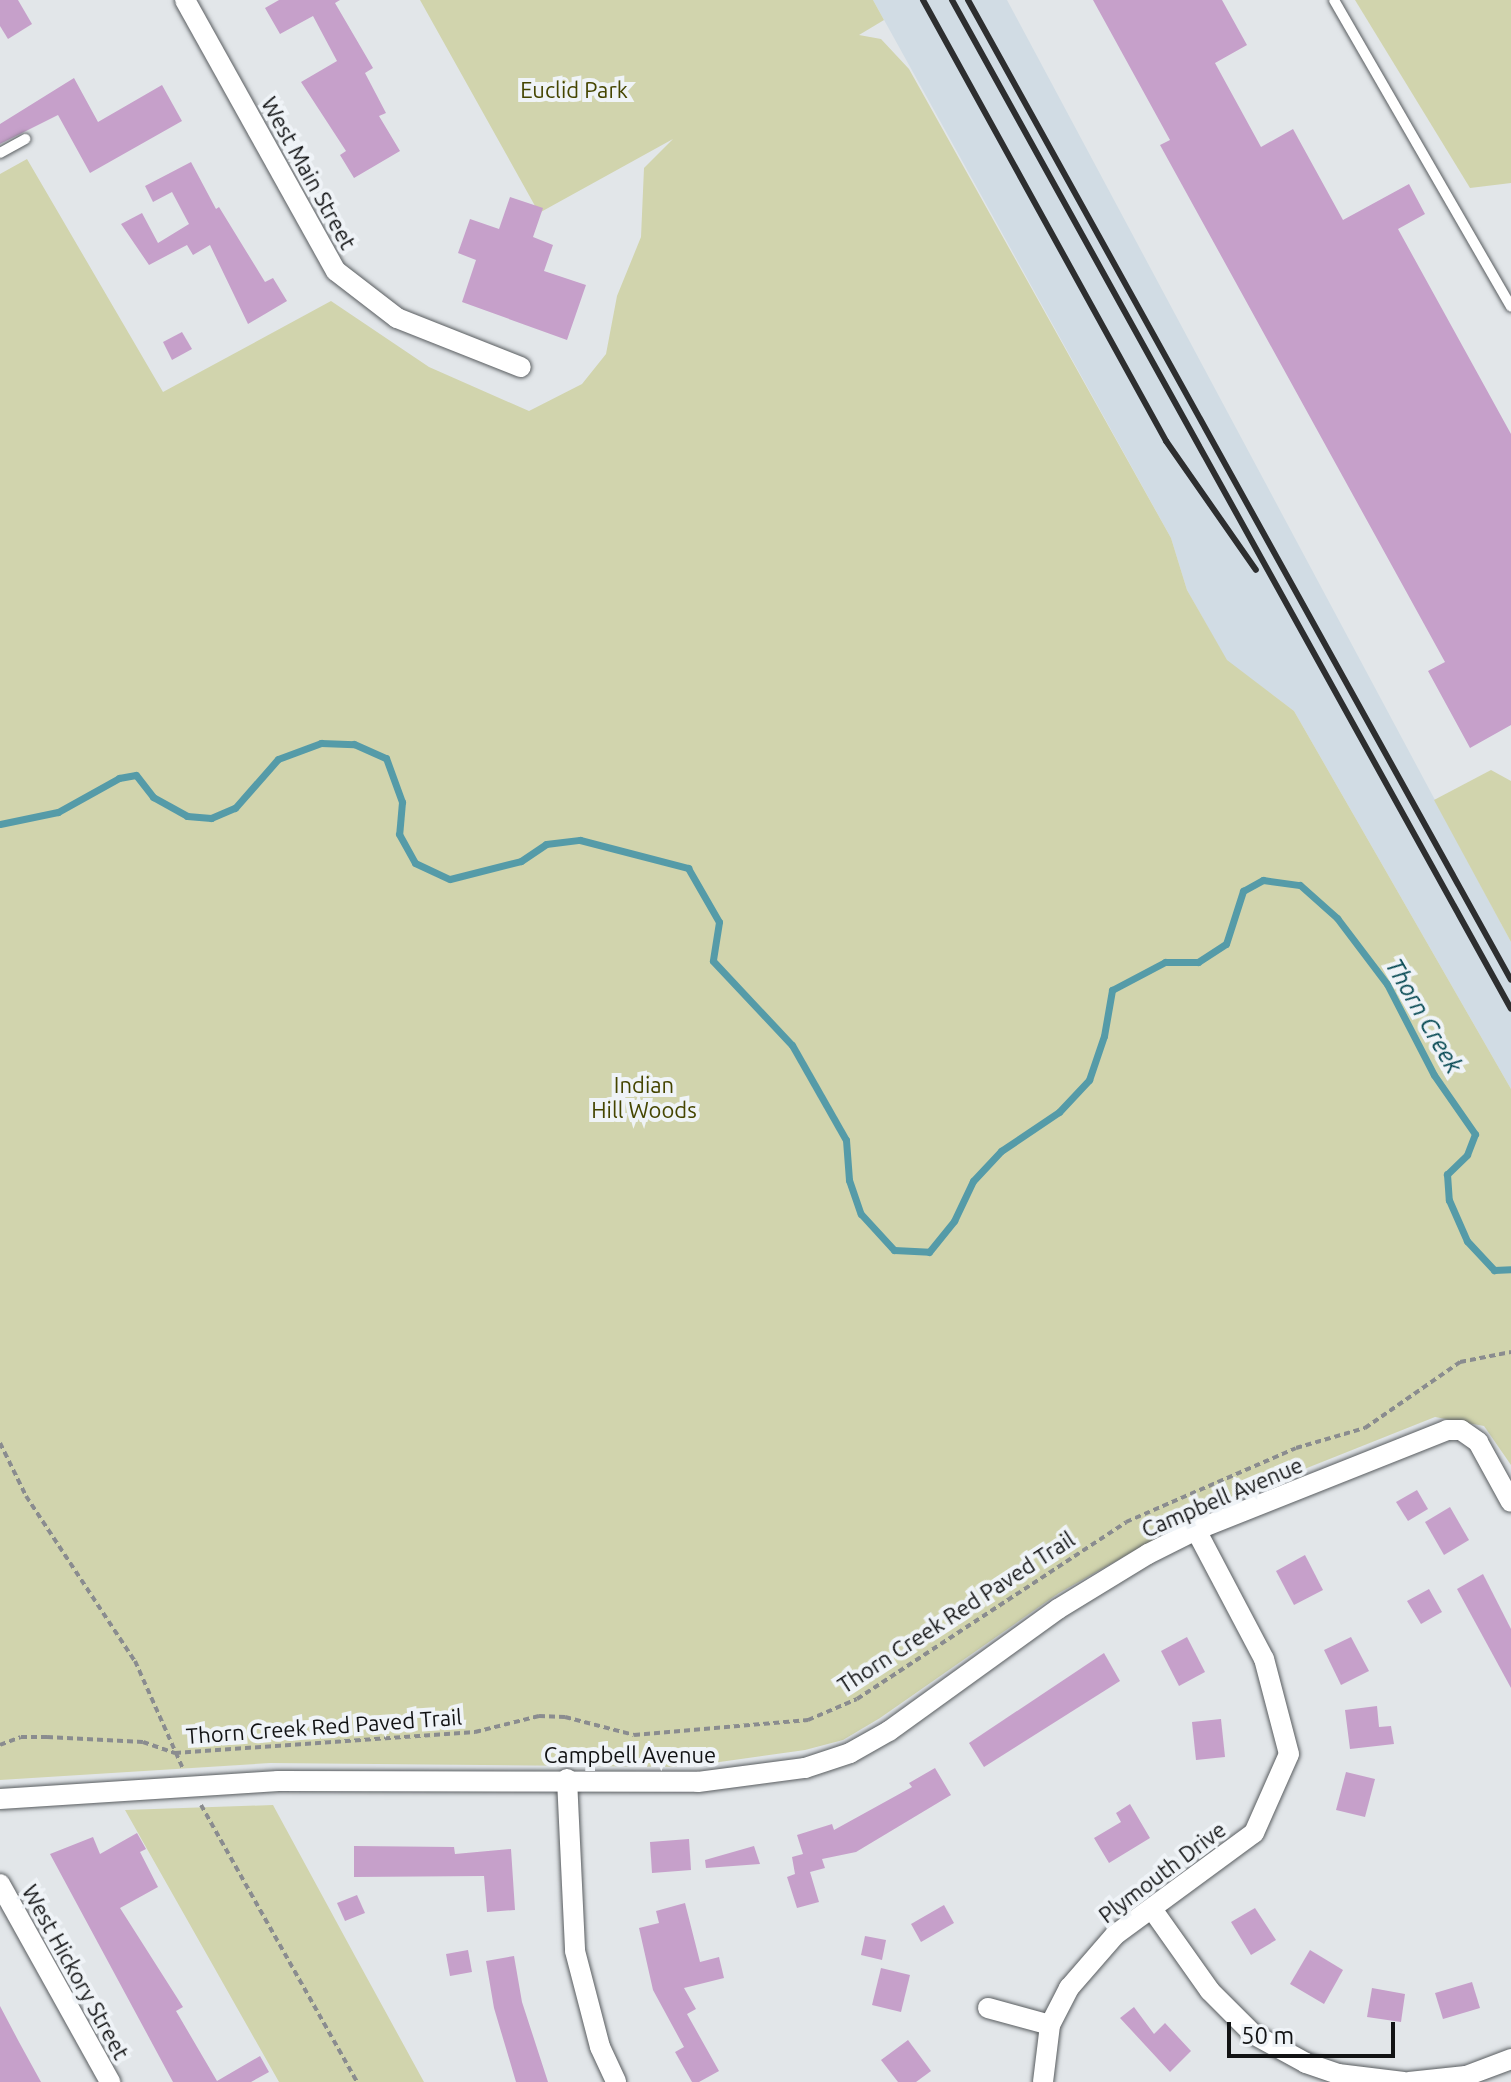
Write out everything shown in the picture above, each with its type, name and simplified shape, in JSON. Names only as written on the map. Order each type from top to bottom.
[{"type":"street","name":"West Main Street","points":[[185,0],[336,271],[397,318],[521,367]]},
{"type":"street","name":"Campbell Avenue","points":[[0,1799],[278,1781],[567,1779],[698,1782],[805,1768],[850,1753],[889,1731],[1058,1609],[1196,1530],[1447,1430],[1461,1430],[1478,1442],[1511,1502]]},
{"type":"street","name":"Plymouth Drive","points":[[1043,2082],[1050,2025],[1090,1959],[1254,1833],[1289,1754],[1264,1659],[1196,1530]]},
{"type":"street","points":[[567,1779],[575,1951],[600,2047],[616,2082]]},
{"type":"street","name":"West Hickory Street","points":[[0,1884],[110,2082]]},
{"type":"street","points":[[1152,1909],[1210,1991],[1253,2034],[1306,2063],[1338,2074],[1407,2082],[1466,2076],[1511,2059]]},
{"type":"street","points":[[988,2008],[1050,2025]]},
{"type":"lane","points":[[1334,0],[1511,306]]},
{"type":"lane","points":[[0,153],[25,139]]},
{"type":"path","name":"Thorn Creek Red Paved Trail","points":[[0,1745],[21,1737],[143,1742],[177,1755],[475,1732],[539,1716],[565,1717],[634,1735],[808,1720],[857,1699],[1126,1522],[1296,1448],[1365,1428],[1460,1362],[1511,1352]]},
{"type":"path","points":[[0,1443],[26,1496],[135,1661],[177,1755]]},
{"type":"path","points":[[209,1820],[357,2082]]},
{"type":"shaded area","points":[[873,0],[1007,0],[1511,942],[1511,1089],[1294,711],[1227,661],[1187,590],[1171,538]]},
{"type":"green space","name":"Indian Hill Woods","points":[[420,0],[873,0],[884,20],[859,35],[881,39],[909,69],[1171,538],[1187,590],[1227,660],[1294,711],[1511,1089],[1511,1465],[1484,1426],[1435,1417],[1219,1503],[1059,1593],[880,1718],[843,1740],[805,1750],[684,1767],[270,1763],[0,1780],[0,174],[27,159],[163,392],[331,301],[429,367],[529,411],[582,384],[606,354],[617,296],[641,237],[644,168],[673,139],[539,213]]},
{"type":"green space","points":[[1355,0],[1511,0],[1511,183],[1470,188]]},
{"type":"green space","points":[[1491,770],[1511,781],[1511,942],[1434,800]]},
{"type":"green space","points":[[273,1805],[424,2082],[279,2082],[125,1810]]},
{"type":"building","points":[[0,0],[18,0],[32,24],[8,39],[0,26]]},
{"type":"building","points":[[279,0],[340,0],[335,3],[373,68],[365,73],[386,113],[379,116],[400,151],[354,178],[340,155],[346,151],[301,82],[337,61],[313,16],[280,34],[265,8]]},
{"type":"building","points":[[1093,0],[1222,0],[1247,45],[1215,63],[1261,147],[1293,129],[1343,220],[1409,184],[1425,214],[1398,229],[1511,434],[1511,725],[1470,748],[1428,671],[1445,662],[1160,145],[1170,140]]},
{"type":"building","points":[[74,78],[98,122],[162,85],[182,121],[90,173],[58,115],[0,144],[0,124]]},
{"type":"building","points":[[191,162],[216,209],[219,207],[265,282],[273,278],[287,301],[248,324],[210,245],[193,255],[187,245],[149,265],[121,224],[142,213],[158,243],[189,224],[172,192],[153,202],[145,186]]},
{"type":"building","points":[[510,197],[543,208],[533,237],[553,245],[544,271],[586,285],[567,340],[462,302],[476,260],[458,253],[470,219],[499,229]]},
{"type":"building","points":[[182,332],[192,349],[172,360],[163,342]]},
{"type":"building","points":[[1417,1490],[1428,1509],[1408,1521],[1396,1502]]},
{"type":"building","points":[[1450,1507],[1469,1540],[1444,1555],[1425,1522]]},
{"type":"building","points":[[1305,1555],[1323,1590],[1294,1605],[1276,1571]]},
{"type":"building","points":[[1483,1574],[1511,1629],[1511,1688],[1457,1589]]},
{"type":"building","points":[[1429,1589],[1442,1612],[1421,1624],[1407,1601]]},
{"type":"building","points":[[1187,1637],[1205,1672],[1179,1686],[1161,1651]]},
{"type":"building","points":[[1351,1637],[1369,1671],[1341,1685],[1324,1650]]},
{"type":"building","points":[[1104,1653],[1120,1681],[984,1767],[969,1743]]},
{"type":"building","points":[[1377,1706],[1379,1727],[1391,1726],[1394,1744],[1350,1749],[1345,1710]]},
{"type":"building","points":[[1221,1719],[1225,1757],[1196,1760],[1192,1722]]},
{"type":"building","points":[[935,1768],[951,1795],[856,1852],[822,1859],[825,1868],[810,1872],[819,1902],[797,1908],[787,1877],[795,1874],[792,1857],[803,1854],[797,1835],[832,1824],[834,1830],[912,1787],[909,1783]]},
{"type":"building","points":[[1346,1772],[1375,1779],[1365,1817],[1336,1810]]},
{"type":"building","points":[[1130,1804],[1150,1838],[1109,1863],[1094,1838],[1121,1822],[1116,1813]]},
{"type":"building","points":[[137,1833],[146,1849],[140,1852],[158,1887],[120,1908],[183,2007],[176,2011],[217,2081],[260,2056],[269,2072],[251,2082],[173,2082],[50,1854],[93,1837],[100,1854]]},
{"type":"building","points":[[689,1839],[691,1870],[652,1873],[650,1842]]},
{"type":"building","points":[[354,1846],[454,1847],[455,1854],[511,1849],[515,1910],[487,1912],[484,1876],[354,1877]]},
{"type":"building","points":[[754,1846],[760,1864],[706,1868],[705,1860]]},
{"type":"building","points":[[357,1895],[365,1913],[345,1921],[337,1903]]},
{"type":"building","points":[[685,1903],[700,1962],[719,1957],[724,1978],[684,1988],[696,2009],[687,2014],[719,2071],[699,2082],[692,2082],[675,2052],[684,2047],[653,1990],[639,1928],[659,1923],[656,1911]]},
{"type":"building","points":[[944,1905],[954,1923],[921,1942],[911,1924]]},
{"type":"building","points":[[1255,1908],[1276,1940],[1251,1955],[1231,1922]]},
{"type":"building","points":[[865,1936],[886,1940],[882,1960],[861,1955]]},
{"type":"building","points":[[468,1950],[472,1972],[450,1976],[446,1954]]},
{"type":"building","points":[[1310,1950],[1343,1970],[1324,2004],[1290,1984]]},
{"type":"building","points":[[514,1956],[522,2002],[548,2082],[516,2082],[494,2008],[486,1961]]},
{"type":"building","points":[[881,1968],[910,1975],[901,2012],[872,2005]]},
{"type":"building","points":[[1472,1982],[1480,2008],[1443,2019],[1435,1993]]},
{"type":"building","points":[[1372,1988],[1405,1994],[1401,2022],[1367,2017]]},
{"type":"building","points":[[0,2006],[19,2042],[41,2082],[0,2082]]},
{"type":"building","points":[[1134,2007],[1154,2034],[1165,2023],[1191,2051],[1170,2072],[1120,2018]]},
{"type":"building","points":[[908,2040],[931,2071],[916,2082],[898,2082],[881,2060]]},
{"type":"waterway","name":"Thorn Creek","points":[[0,824],[58,812],[119,778],[136,775],[153,797],[187,816],[211,818],[235,808],[278,759],[321,743],[354,744],[386,758],[402,802],[399,834],[415,863],[450,879],[521,861],[546,844],[580,840],[688,868],[719,922],[713,961],[792,1045],[846,1140],[849,1180],[861,1214],[894,1250],[929,1252],[954,1221],[973,1181],[1001,1151],[1059,1112],[1089,1080],[1104,1036],[1112,990],[1165,962],[1198,962],[1226,944],[1243,891],[1263,880],[1300,885],[1337,918],[1387,984],[1434,1075],[1475,1134],[1467,1155],[1447,1174],[1449,1200],[1467,1241],[1494,1270],[1511,1269]]},
{"type":"railway","points":[[923,0],[1166,441],[1256,570]]},
{"type":"railway","points":[[952,0],[1511,1009]]},
{"type":"railway","points":[[968,0],[1511,980]]},
{"type":"park label","name":"Euclid Park","points":[[574,90]]}]
